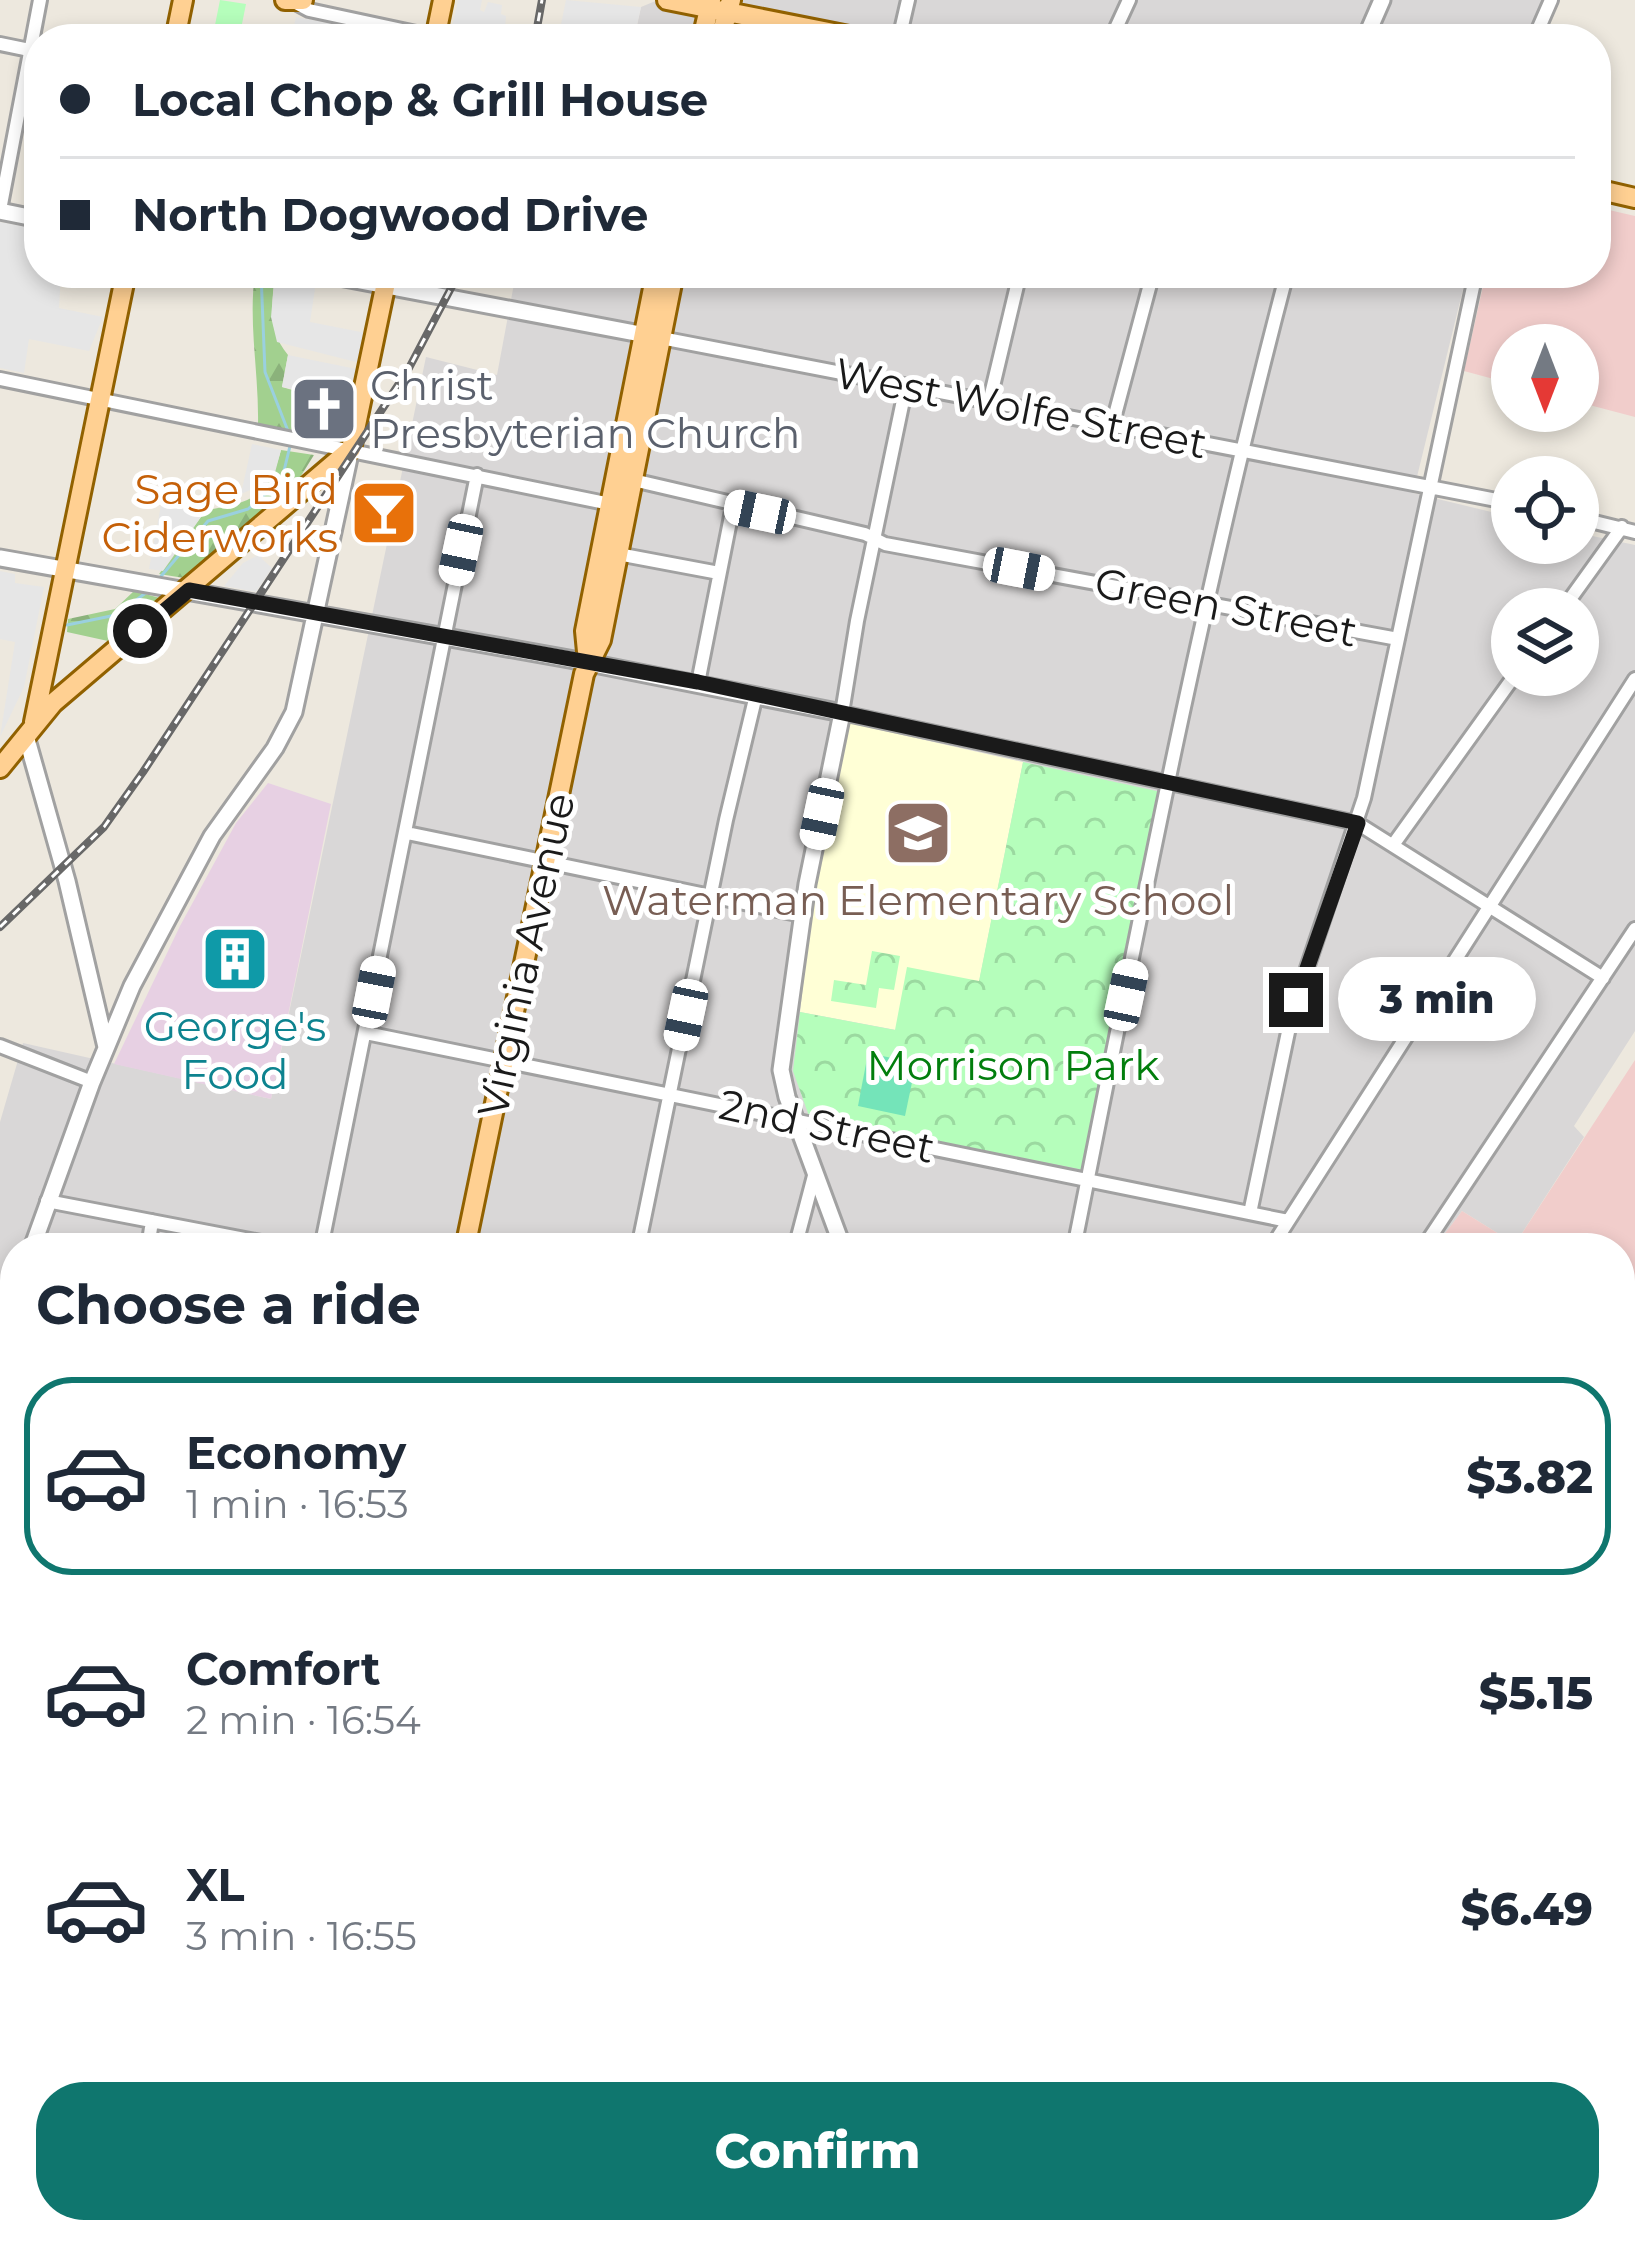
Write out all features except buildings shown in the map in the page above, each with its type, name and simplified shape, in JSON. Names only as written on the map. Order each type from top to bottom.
[{"type":"main road","points":[[667,0],[798,24]]},
{"type":"main road","points":[[29,731],[123,288]]},
{"type":"main road","points":[[0,768],[53,703],[351,449],[385,288]]},
{"type":"main road","points":[[588,662],[601,640],[618,554],[619,505],[633,480],[655,288]]},
{"type":"main road","points":[[588,662],[585,631],[619,505],[653,336],[669,288]]},
{"type":"main road","name":"Virginia Avenue","points":[[468,1233],[588,662]]},
{"type":"street","points":[[294,1],[309,10],[372,24]]},
{"type":"street","points":[[0,210],[24,98]]},
{"type":"street","name":"West Wolfe Street","points":[[425,288],[989,403],[1491,498]]},
{"type":"street","points":[[989,403],[1016,288]]},
{"type":"street","points":[[1112,426],[1149,288]]},
{"type":"street","points":[[1077,1233],[1206,603],[1283,288]]},
{"type":"street","points":[[1250,1214],[1292,1013],[1358,823],[1473,288]]},
{"type":"street","points":[[0,379],[619,505]]},
{"type":"street","points":[[837,1233],[784,1089],[781,1064],[802,915],[906,386]]},
{"type":"street","points":[[37,1233],[132,986],[212,836],[289,724],[351,449]]},
{"type":"street","points":[[325,1233],[477,475]]},
{"type":"street","name":"Green Street","points":[[633,480],[885,544],[1398,639]]},
{"type":"street","points":[[698,682],[733,506]]},
{"type":"street","points":[[1581,588],[1629,530],[1599,523]]},
{"type":"street","points":[[618,554],[719,573]]},
{"type":"street","points":[[0,558],[698,682],[1358,823],[1603,978]]},
{"type":"street","points":[[1280,1233],[1635,679]]},
{"type":"street","points":[[641,1233],[756,695]]},
{"type":"street","points":[[1393,845],[1501,696]]},
{"type":"street","points":[[29,731],[107,1048]]},
{"type":"street","points":[[407,832],[802,915]]},
{"type":"street","points":[[1433,1233],[1635,929]]},
{"type":"street","name":"2nd Street","points":[[366,1033],[1288,1221]]},
{"type":"street","points":[[0,1046],[92,1082]]},
{"type":"street","points":[[799,1233],[815,1172]]},
{"type":"street","points":[[47,1201],[211,1233]]},
{"type":"street","points":[[150,1233],[152,1222]]},
{"type":"shaded area","points":[[458,0],[482,0],[480,10],[484,12],[488,2],[502,5],[501,14],[506,16],[505,24],[453,24]]},
{"type":"shaded area","points":[[566,0],[641,7],[637,24],[561,24]]},
{"type":"shaded area","points":[[658,0],[1558,0],[1547,24],[637,24],[641,7]]},
{"type":"shaded area","points":[[296,17],[334,24],[294,24]]},
{"type":"shaded area","points":[[1611,210],[1635,216],[1635,417],[1599,408],[1599,324],[1491,324],[1491,378],[1464,371],[1483,288],[1611,288]]},
{"type":"shaded area","points":[[0,222],[24,226],[24,288],[60,288],[59,308],[103,317],[89,351],[29,339],[24,373],[0,368]]},
{"type":"shaded area","points":[[274,288],[315,288],[310,322],[366,333],[360,363],[277,342],[271,317]]},
{"type":"shaded area","points":[[513,288],[1463,288],[1413,493],[1491,512],[1491,564],[1599,564],[1599,537],[1635,545],[1635,1031],[1574,1126],[1584,1137],[1522,1233],[1497,1233],[1462,1211],[1445,1233],[0,1233],[0,1122],[23,1043],[271,1099],[426,357],[497,375]]},
{"type":"shaded area","points":[[288,355],[361,370],[354,402],[282,387]]},
{"type":"shaded area","points":[[252,444],[281,450],[273,480],[241,494]]},
{"type":"shaded area","points":[[162,500],[206,510],[163,571],[149,569]]},
{"type":"shaded area","points":[[262,553],[272,568],[256,592],[224,586],[243,563]]},
{"type":"shaded area","points":[[0,571],[15,574],[15,583],[44,587],[24,687],[0,737],[15,642],[0,639]]},
{"type":"shaded area","name":"Waterman Elementary School","points":[[849,723],[1023,762],[979,982],[896,1030],[800,1012],[812,905]]},
{"type":"shaded area","points":[[268,783],[331,804],[271,1099],[114,1064],[236,823]]},
{"type":"shaded area","points":[[1635,1060],[1635,1233],[1522,1233]]},
{"type":"shaded area","points":[[1462,1211],[1497,1233],[1445,1233]]},
{"type":"green space","points":[[220,0],[246,4],[242,24],[215,24]]},
{"type":"green space","points":[[254,288],[274,288],[274,326],[288,355],[282,387],[303,393],[299,414],[327,423],[322,437],[258,424]]},
{"type":"green space","points":[[281,450],[314,455],[299,479],[191,573],[184,578],[159,574],[206,510],[257,495],[271,478]]},
{"type":"green space","points":[[134,591],[160,598],[108,641],[67,632],[68,619],[115,609]]},
{"type":"green space","name":"Morrison Park","points":[[1023,762],[1161,792],[1084,1170],[809,1116],[793,1071],[800,1012],[895,1030],[907,967],[979,981]]},
{"type":"green space","points":[[872,951],[900,956],[894,990],[879,988],[876,1008],[831,1001],[834,980],[866,985]]},
{"type":"green space","points":[[868,1053],[916,1063],[905,1116],[858,1106]]},
{"type":"waterway","points":[[262,288],[265,372],[288,431]]},
{"type":"waterway","points":[[157,581],[208,521],[248,509],[282,479],[290,446]]},
{"type":"waterway","points":[[67,625],[116,615],[147,592]]},
{"type":"railway","points":[[538,24],[542,0]]},
{"type":"railway","points":[[0,927],[104,827],[143,772],[408,370],[451,288]]},
{"type":"place","name":"Christ Presbyterian Church","points":[[324,409]]},
{"type":"place","name":"Sage Bird Ciderworks","points":[[384,513]]},
{"type":"place","name":"Waterman Elementary School","points":[[918,833]]},
{"type":"place","name":"George's Food","points":[[235,959]]},
{"type":"route","points":[[140,631],[189,590],[698,682],[1358,823],[1296,1000]]}]
